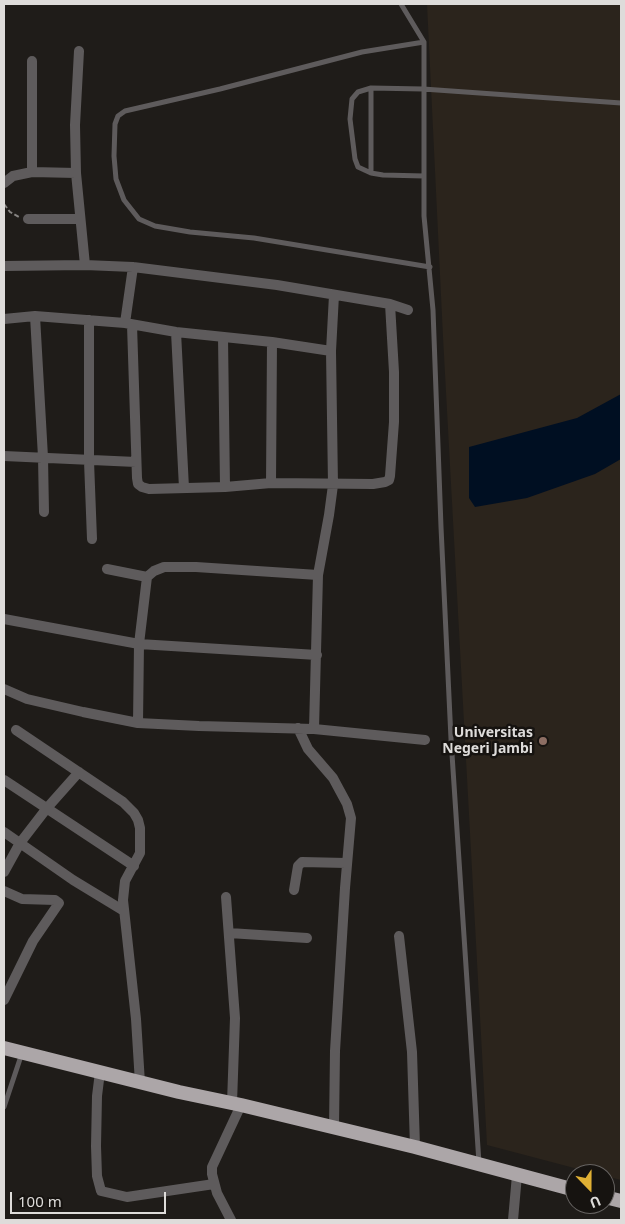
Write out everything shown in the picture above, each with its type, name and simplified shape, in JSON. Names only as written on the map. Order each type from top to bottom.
[{"type":"highway","points":[[4,1048],[140,1083],[334,1127],[565,1187]]},
{"type":"street","points":[[79,51],[75,125],[76,173],[85,265]]},
{"type":"street","points":[[32,61],[32,172]]},
{"type":"street","points":[[4,183],[13,176],[32,172],[76,173]]},
{"type":"street","points":[[28,219],[80,219]]},
{"type":"street","points":[[4,266],[133,266],[278,285],[390,304],[408,310]]},
{"type":"street","points":[[133,266],[129,324],[137,480],[142,487],[149,489],[225,487],[271,483],[380,484],[387,481],[389,478],[394,422],[394,372],[390,304]]},
{"type":"street","points":[[314,729],[318,575],[333,485],[331,350],[334,295]]},
{"type":"street","points":[[4,319],[36,316],[89,320],[331,350]]},
{"type":"street","points":[[36,316],[44,512]]},
{"type":"street","points":[[89,320],[89,461],[92,539]]},
{"type":"street","points":[[176,332],[184,488]]},
{"type":"street","points":[[223,337],[225,487]]},
{"type":"street","points":[[271,483],[272,342]]},
{"type":"street","points":[[4,456],[136,462]]},
{"type":"street","points":[[138,723],[138,644],[147,577],[154,570],[164,568],[196,568],[318,575]]},
{"type":"street","points":[[107,569],[147,577]]},
{"type":"street","points":[[4,619],[138,644],[317,655]]},
{"type":"street","points":[[4,689],[27,699],[138,723],[298,728],[424,740]]},
{"type":"street","points":[[298,728],[308,749],[333,778],[347,804],[351,818],[346,863],[335,1051],[334,1127]]},
{"type":"street","points":[[16,730],[122,802],[134,813],[140,828],[141,846],[139,857],[125,881],[124,911],[136,1019],[140,1083]]},
{"type":"street","points":[[4,872],[20,843],[47,808],[79,772]]},
{"type":"street","points":[[4,780],[134,866]]},
{"type":"street","points":[[4,832],[73,880],[124,911]]},
{"type":"street","points":[[294,890],[300,863],[346,863]]},
{"type":"street","points":[[4,892],[22,900],[55,900],[59,903],[33,941],[4,1000]]},
{"type":"street","points":[[226,897],[236,1018],[237,1104],[212,1167],[214,1184],[230,1220]]},
{"type":"street","points":[[229,933],[307,938]]},
{"type":"street","points":[[399,936],[412,1052],[415,1148]]},
{"type":"street","points":[[100,1072],[97,1096],[96,1146],[97,1176],[101,1191],[127,1197],[214,1184]]},
{"type":"street","points":[[513,1220],[517,1175]]},
{"type":"lane","points":[[402,4],[424,42],[424,216],[430,267],[452,739],[480,1164]]},
{"type":"lane","points":[[424,42],[362,52],[220,90],[125,111],[118,116],[115,124],[114,156],[116,179],[124,200],[139,218],[155,226],[190,232],[254,238],[430,267]]},
{"type":"lane","points":[[370,173],[372,88]]},
{"type":"lane","points":[[424,176],[383,176],[360,169],[356,164],[350,119],[351,104],[354,96],[365,89],[372,88],[423,89],[621,103]]},
{"type":"lane","points":[[4,1107],[22,1052]]},
{"type":"path","points":[[4,204],[14,215],[28,219]]},
{"type":"shaded area","name":"Universitas Negeri Jambi","points":[[427,4],[621,4],[621,1180],[615,1178],[615,1164],[565,1164],[565,1166],[487,1145],[443,337]]},
{"type":"water","points":[[621,394],[621,459],[595,474],[527,498],[475,507],[469,498],[469,447],[577,418]]},
{"type":"place","name":"Universitas Negeri Jambi","points":[[543,741]]}]
